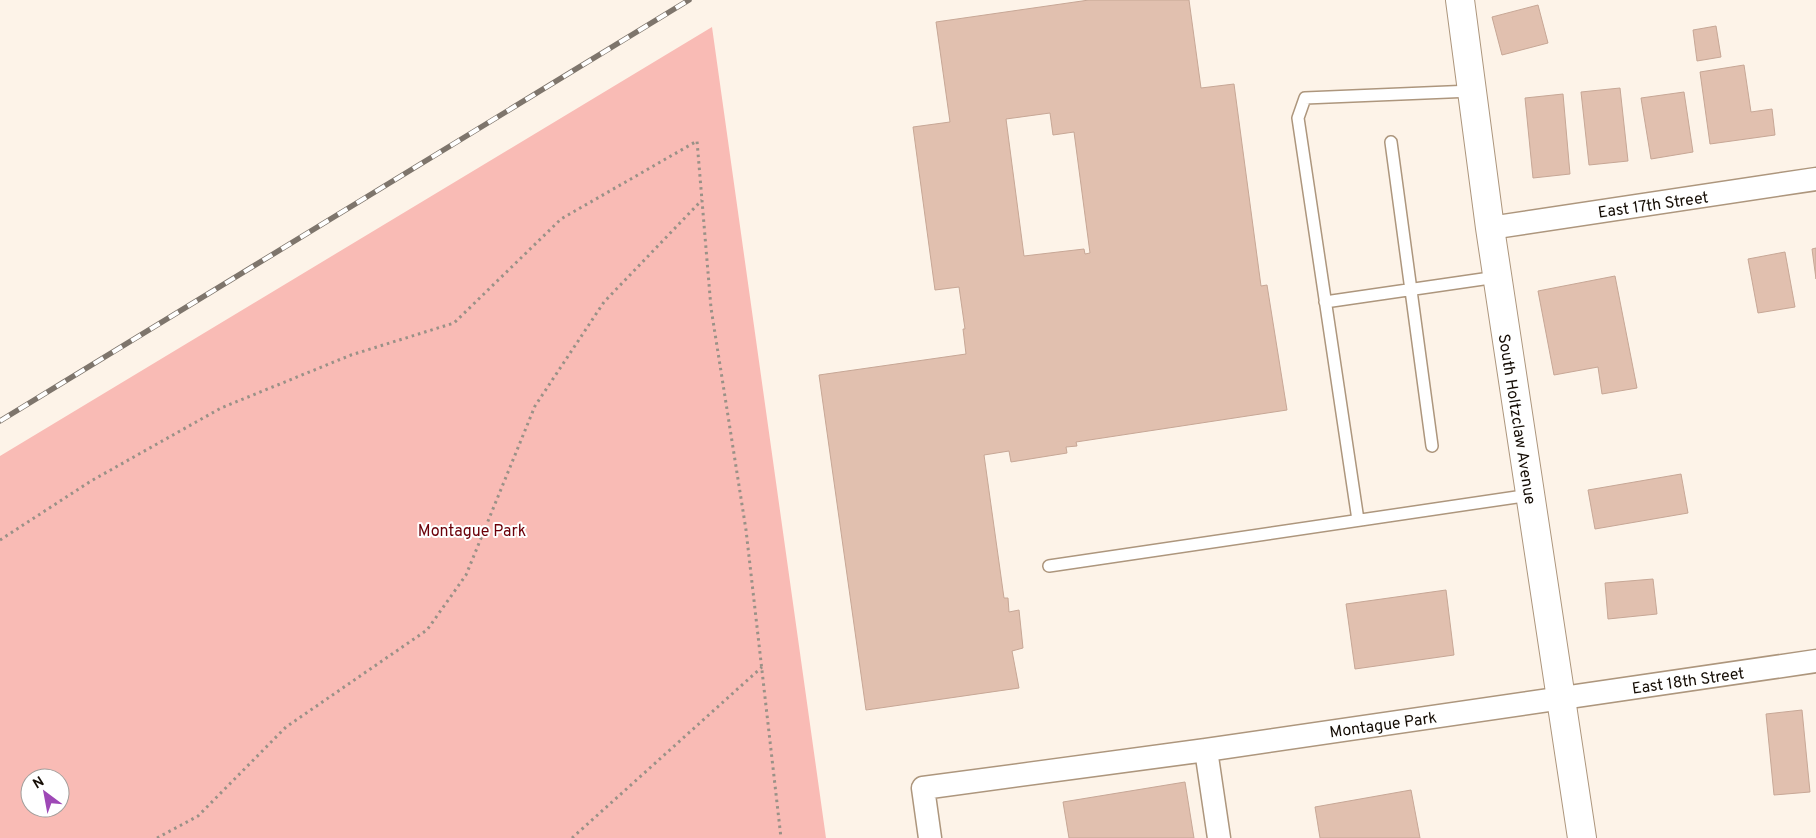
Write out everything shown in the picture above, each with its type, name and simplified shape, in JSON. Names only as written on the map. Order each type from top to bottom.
[{"type":"main road","name":"South Holtzclaw Avenue","points":[[1460,0],[1497,277],[1582,838]]},
{"type":"street","name":"East 17th Street","points":[[1490,228],[1816,179]]},
{"type":"street","name":"East 18th Street","points":[[1561,698],[1816,661]]},
{"type":"street","name":"Montague Park","points":[[930,838],[923,788],[1206,750],[1561,698]]},
{"type":"street","points":[[1206,750],[1219,838]]},
{"type":"lane","points":[[1358,520],[1298,118],[1305,98],[1472,92]]},
{"type":"lane","points":[[1391,142],[1432,446]]},
{"type":"lane","points":[[1326,302],[1497,277]]},
{"type":"lane","points":[[1049,566],[1530,495]]},
{"type":"path","points":[[0,540],[91,481],[221,408],[351,356],[454,323],[561,219],[697,141],[711,308],[746,530],[781,838]]},
{"type":"path","points":[[157,838],[198,816],[286,727],[426,630],[466,575],[535,406],[604,302],[702,200]]},
{"type":"path","points":[[572,838],[762,667]]},
{"type":"green space","name":"Montague Park","points":[[712,27],[826,838],[0,838],[0,456]]},
{"type":"building","points":[[1089,0],[1189,0],[1201,88],[1234,84],[1261,286],[1267,285],[1287,410],[1076,442],[1077,446],[1066,447],[1067,453],[1011,462],[1009,451],[984,455],[1004,598],[1008,598],[1009,612],[1019,610],[1023,648],[1012,651],[1019,688],[866,710],[819,375],[966,354],[963,329],[965,329],[959,287],[935,290],[913,127],[950,122],[936,22]],"holes":[[[1050,113],[1053,135],[1074,132],[1090,253],[1085,254],[1084,249],[1024,256],[1006,119]]]},
{"type":"building","points":[[1538,5],[1548,43],[1502,55],[1492,17]]},
{"type":"building","points":[[1716,26],[1721,57],[1697,61],[1693,30]]},
{"type":"building","points":[[1744,65],[1751,112],[1772,109],[1775,135],[1710,144],[1700,72]]},
{"type":"building","points":[[1620,88],[1628,161],[1589,165],[1581,92]]},
{"type":"building","points":[[1684,92],[1693,152],[1651,159],[1641,98]]},
{"type":"building","points":[[1563,94],[1570,174],[1533,178],[1525,98]]},
{"type":"building","points":[[1816,248],[1816,279],[1812,249]]},
{"type":"building","points":[[1785,252],[1795,307],[1758,313],[1748,259]]},
{"type":"building","points":[[1615,276],[1637,388],[1602,394],[1598,367],[1554,375],[1538,291]]},
{"type":"building","points":[[1681,474],[1688,513],[1595,529],[1588,490]]},
{"type":"building","points":[[1653,579],[1657,614],[1608,619],[1605,583]]},
{"type":"building","points":[[1446,590],[1454,655],[1355,669],[1346,604]]},
{"type":"building","points":[[1802,710],[1810,792],[1774,795],[1766,714]]},
{"type":"building","points":[[1185,782],[1194,838],[1069,838],[1063,802]]},
{"type":"building","points":[[1411,790],[1420,838],[1320,838],[1315,807]]},
{"type":"railway","points":[[0,421],[689,0]]}]
